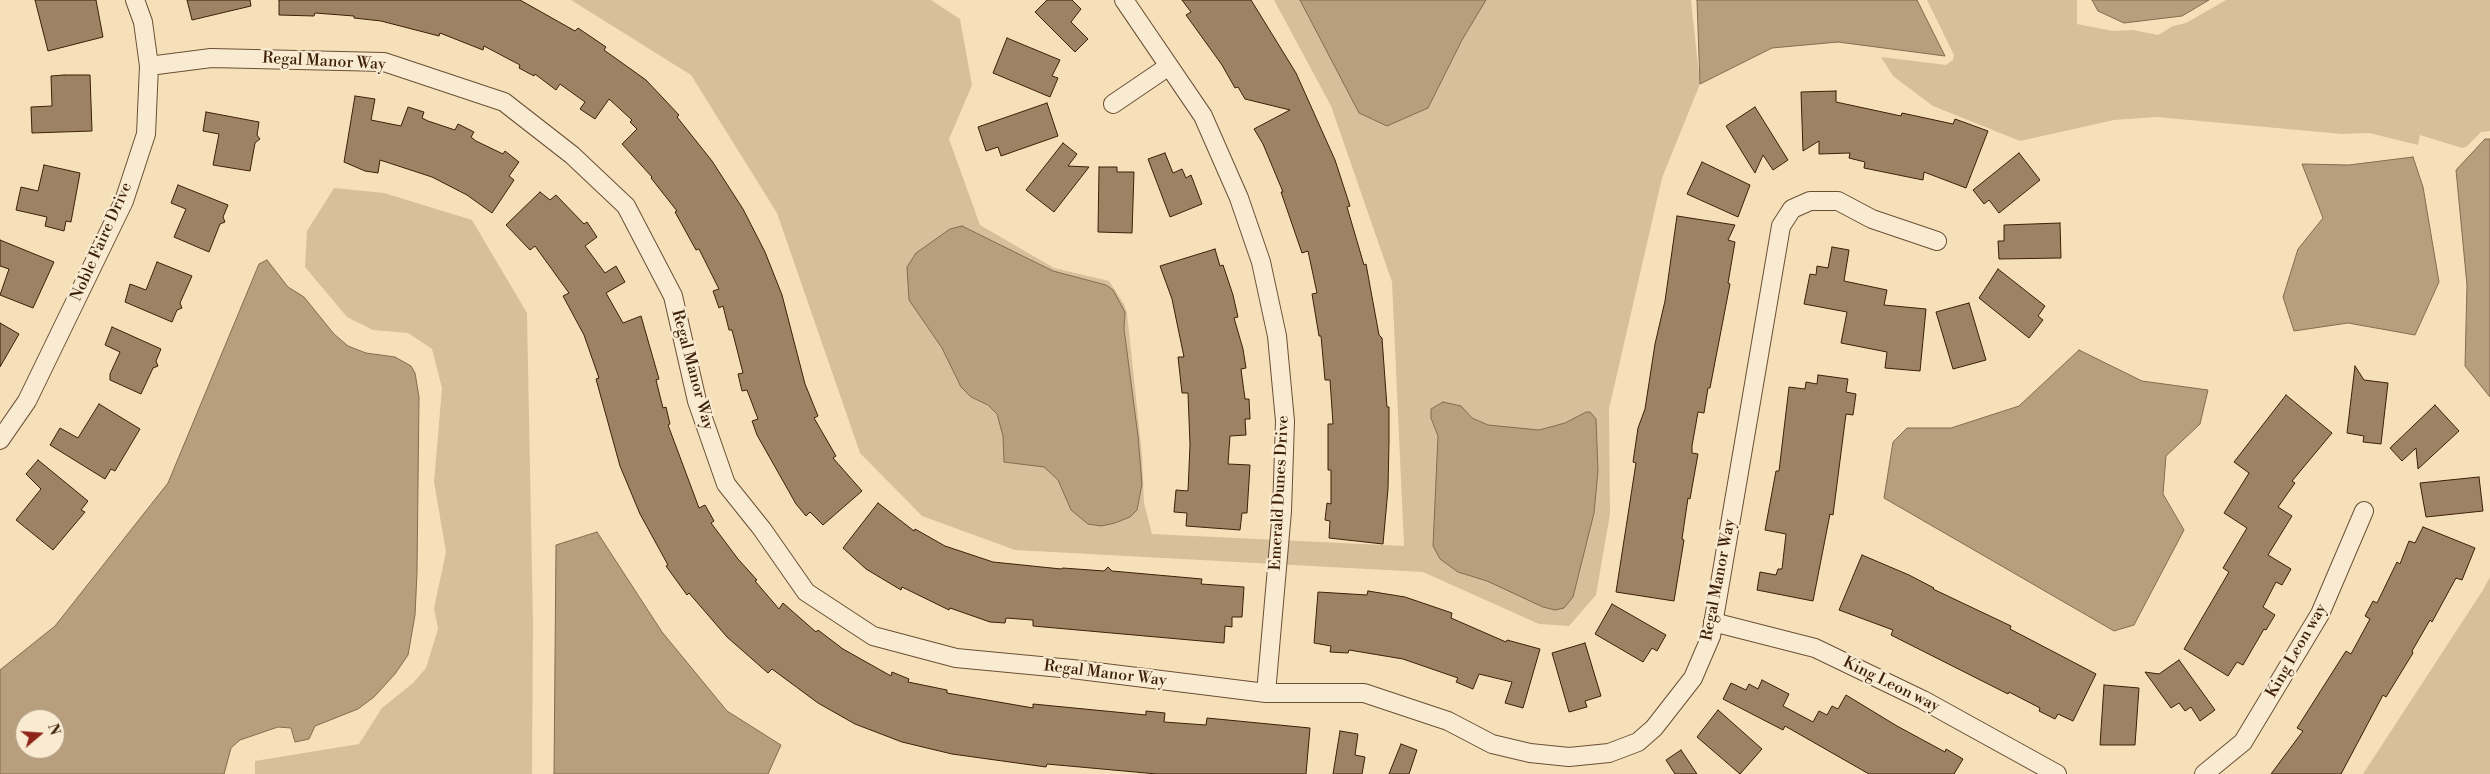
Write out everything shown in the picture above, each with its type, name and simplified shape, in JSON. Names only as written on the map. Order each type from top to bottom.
[{"type":"street","name":"Noble Faire Drive","points":[[0,440],[27,401],[124,201],[146,134],[149,66],[143,22],[135,0]]},
{"type":"street","name":"Emerald Dunes Drive","points":[[1124,0],[1203,116],[1239,198],[1261,262],[1277,336],[1285,421],[1282,512],[1266,693]]},
{"type":"street","name":"Regal Manor Way","points":[[149,66],[211,58],[384,62],[504,102],[572,155],[626,206],[673,296],[697,401],[726,484],[762,530],[806,592],[873,636],[956,658],[1072,669],[1266,693],[1364,693],[1448,721],[1492,744],[1530,753],[1569,757],[1609,753],[1638,742],[1654,728],[1693,678],[1711,636],[1781,226],[1792,210],[1810,200],[1838,200],[1872,219],[1938,241]]},
{"type":"street","points":[[1113,104],[1169,66]]},
{"type":"street","name":"King Leon way","points":[[2204,774],[2243,742],[2248,734],[2320,614],[2364,511]]},
{"type":"street","name":"King Leon way","points":[[1713,622],[1815,648],[1923,700],[2057,774]]},
{"type":"shaded area","points":[[571,0],[931,0],[960,19],[972,85],[949,139],[980,225],[1054,268],[1109,281],[1124,304],[1127,313],[1142,455],[1144,503],[1152,534],[1404,546],[1392,282],[1331,106],[1274,0],[1691,0],[1700,84],[1662,178],[1609,409],[1610,514],[1596,595],[1569,626],[1539,624],[1423,572],[1015,550],[922,516],[860,453],[777,213],[691,75]]},
{"type":"shaded area","points":[[1300,0],[1486,0],[1462,40],[1428,108],[1387,126],[1359,113]]},
{"type":"shaded area","points":[[1697,0],[1917,0],[1945,56],[1838,42],[1772,48],[1700,84]]},
{"type":"shaded area","points":[[1927,0],[2077,0],[2077,24],[2113,31],[2133,30],[2158,35],[2173,26],[2186,23],[2226,0],[2490,0],[2490,131],[2481,132],[2466,147],[2462,148],[2420,135],[2418,145],[2369,133],[2342,134],[2156,117],[2114,120],[2020,141],[1933,106],[1893,76],[1881,57],[1946,65],[1953,60],[1954,55]]},
{"type":"shaded area","points":[[2092,0],[2209,0],[2182,16],[2124,23],[2098,11]]},
{"type":"shaded area","points":[[2485,139],[2490,139],[2490,397],[2465,366],[2467,285],[2456,170]]},
{"type":"shaded area","points":[[2413,157],[2423,187],[2439,282],[2415,335],[2348,323],[2294,331],[2283,297],[2298,249],[2323,218],[2302,164],[2349,165]]},
{"type":"shaded area","points":[[334,188],[384,193],[472,220],[527,313],[533,623],[532,774],[255,774],[255,761],[359,744],[382,708],[413,683],[426,668],[438,629],[434,608],[446,552],[434,482],[442,388],[432,349],[408,333],[373,330],[347,317],[305,267],[307,231]]},
{"type":"shaded area","points":[[962,226],[1053,271],[1106,285],[1113,290],[1125,312],[1124,329],[1138,436],[1142,484],[1137,510],[1130,517],[1101,526],[1088,524],[1071,510],[1058,480],[1044,467],[1004,462],[1003,436],[997,414],[988,405],[971,397],[961,387],[942,348],[909,300],[907,267],[916,253],[950,229]]},
{"type":"shaded area","points":[[267,260],[288,287],[304,297],[334,334],[348,346],[366,353],[395,357],[411,366],[415,373],[419,397],[417,573],[415,615],[408,655],[395,674],[374,697],[358,709],[315,726],[309,739],[295,742],[291,728],[278,727],[240,740],[231,748],[224,774],[0,774],[0,670],[55,626],[168,483],[259,264]]},
{"type":"shaded area","points":[[2079,350],[2142,381],[2208,390],[2200,424],[2166,456],[2163,494],[2184,530],[2134,625],[2114,631],[1884,498],[1893,442],[1907,428],[1951,428],[2019,406]]},
{"type":"shaded area","points":[[1443,402],[1461,406],[1472,418],[1488,425],[1539,430],[1565,423],[1586,412],[1590,412],[1596,419],[1598,471],[1594,513],[1573,597],[1564,608],[1555,610],[1543,607],[1487,581],[1458,572],[1440,559],[1433,546],[1438,436],[1431,418],[1431,409]]},
{"type":"shaded area","points":[[597,532],[662,632],[727,711],[781,745],[768,774],[554,774],[556,545]]},
{"type":"shaded area","points":[[2490,577],[2490,774],[2363,774],[2483,590]]},
{"type":"building","points":[[35,0],[96,0],[103,37],[48,51]]},
{"type":"building","points":[[187,0],[250,0],[251,6],[192,20]]},
{"type":"building","points":[[279,0],[520,0],[575,31],[578,28],[606,47],[604,50],[646,80],[679,115],[677,117],[712,161],[743,209],[765,252],[782,295],[805,384],[818,416],[814,418],[836,456],[833,458],[862,491],[823,525],[810,512],[806,516],[796,504],[757,435],[752,421],[758,419],[747,390],[742,391],[738,374],[743,373],[732,330],[729,330],[723,306],[719,308],[713,291],[719,289],[699,249],[696,250],[675,212],[677,211],[652,177],[622,144],[637,129],[630,122],[632,120],[609,99],[595,119],[580,109],[585,102],[560,84],[556,90],[535,74],[534,76],[519,68],[520,65],[484,46],[483,50],[440,33],[439,36],[381,21],[354,18],[354,16],[315,13],[314,16],[279,15]]},
{"type":"building","points":[[1047,0],[1072,0],[1081,9],[1071,22],[1088,39],[1075,52],[1035,12]]},
{"type":"building","points":[[1182,0],[1251,0],[1296,73],[1335,160],[1350,206],[1347,207],[1364,265],[1366,264],[1379,335],[1382,338],[1387,407],[1389,407],[1388,489],[1383,544],[1329,538],[1330,521],[1325,520],[1327,503],[1331,504],[1331,470],[1328,470],[1328,424],[1333,424],[1330,380],[1325,380],[1321,336],[1319,336],[1312,294],[1317,293],[1308,251],[1302,253],[1281,192],[1283,192],[1263,144],[1254,129],[1290,110],[1245,99],[1238,87],[1235,88],[1222,65],[1186,15],[1191,12]]},
{"type":"building","points":[[1007,38],[1060,60],[1052,76],[1058,78],[1050,97],[993,73]]},
{"type":"building","points":[[90,75],[92,131],[32,133],[31,107],[52,106],[51,76]]},
{"type":"building","points":[[1836,91],[1836,102],[1901,116],[1902,113],[1953,124],[1955,119],[1988,131],[1966,188],[1924,172],[1923,180],[1864,168],[1865,162],[1849,158],[1850,153],[1819,154],[1819,141],[1803,151],[1801,92]]},
{"type":"building","points":[[355,96],[375,99],[371,120],[401,126],[408,107],[424,112],[422,118],[428,121],[455,130],[458,124],[474,132],[471,137],[476,141],[503,154],[505,151],[519,162],[509,176],[514,180],[492,213],[467,195],[432,177],[380,160],[378,173],[365,171],[344,162]]},
{"type":"building","points":[[1047,103],[1058,136],[1001,156],[998,147],[986,151],[978,127]]},
{"type":"building","points":[[1755,107],[1788,160],[1773,170],[1763,155],[1755,173],[1726,126]]},
{"type":"building","points":[[206,112],[259,122],[257,135],[260,139],[255,143],[250,171],[213,165],[219,134],[203,131]]},
{"type":"building","points":[[1063,143],[1077,154],[1068,166],[1089,167],[1054,212],[1026,190]]},
{"type":"building","points":[[1165,153],[1173,173],[1182,169],[1186,178],[1191,175],[1202,204],[1170,217],[1148,159]]},
{"type":"building","points":[[2019,153],[2040,180],[1999,213],[1989,200],[1984,204],[1973,190]]},
{"type":"building","points":[[1702,162],[1750,185],[1738,217],[1687,194]]},
{"type":"building","points":[[44,165],[80,173],[71,222],[66,221],[64,231],[45,226],[47,217],[16,210],[21,187],[38,191]]},
{"type":"building","points":[[1099,167],[1117,167],[1117,172],[1134,172],[1132,233],[1098,232]]},
{"type":"building","points":[[178,185],[228,205],[223,217],[225,222],[220,224],[209,252],[174,237],[186,209],[171,203]]},
{"type":"building","points":[[540,192],[550,200],[556,195],[584,224],[587,222],[597,237],[585,246],[605,273],[616,266],[625,282],[606,293],[623,323],[641,316],[659,379],[656,380],[663,408],[666,407],[670,424],[668,425],[699,508],[705,505],[714,521],[711,523],[779,609],[783,603],[816,632],[818,630],[843,649],[891,676],[892,672],[909,679],[908,682],[947,690],[947,693],[1033,708],[1033,704],[1146,715],[1146,711],[1165,713],[1164,722],[1206,725],[1207,718],[1310,728],[1306,774],[1157,774],[1047,764],[1046,767],[952,754],[902,742],[855,724],[818,703],[772,669],[768,673],[727,637],[689,593],[687,595],[666,566],[668,565],[640,514],[620,466],[596,379],[599,378],[584,335],[563,296],[569,293],[535,246],[530,250],[506,225]]},
{"type":"building","points":[[1677,216],[1735,225],[1728,240],[1735,242],[1728,283],[1730,284],[1710,388],[1708,388],[1704,413],[1698,412],[1692,446],[1692,453],[1698,454],[1690,499],[1688,498],[1682,539],[1684,540],[1674,601],[1616,592],[1636,463],[1633,462],[1638,428],[1645,409],[1655,344],[1665,301]]},
{"type":"building","points":[[2060,223],[2061,258],[1999,259],[1998,241],[2004,241],[2004,225]]},
{"type":"building","points":[[0,240],[54,262],[33,308],[0,295],[9,269],[0,266]]},
{"type":"building","points":[[1832,247],[1849,250],[1844,281],[1887,290],[1884,305],[1926,309],[1920,371],[1885,368],[1887,352],[1841,343],[1847,312],[1804,304],[1810,274],[1816,275],[1817,266],[1828,268]]},
{"type":"building","points":[[1215,249],[1220,266],[1223,265],[1238,317],[1234,318],[1243,349],[1246,368],[1241,369],[1245,399],[1249,399],[1250,419],[1245,419],[1246,435],[1230,436],[1228,464],[1250,465],[1247,513],[1242,513],[1240,530],[1186,526],[1187,513],[1174,512],[1176,490],[1188,491],[1190,445],[1188,393],[1182,393],[1178,357],[1184,357],[1172,299],[1160,266]]},
{"type":"building","points":[[157,262],[192,276],[180,303],[182,308],[177,310],[172,322],[125,302],[130,284],[146,290]]},
{"type":"building","points":[[1998,269],[2045,306],[2038,316],[2043,320],[2029,338],[1979,298]]},
{"type":"building","points":[[1969,303],[1986,360],[1953,369],[1936,312]]},
{"type":"building","points":[[0,323],[19,334],[0,367]]},
{"type":"building","points":[[112,327],[161,349],[156,361],[158,366],[153,368],[141,394],[110,380],[110,374],[120,352],[105,345]]},
{"type":"building","points":[[2355,366],[2364,380],[2388,383],[2381,444],[2363,442],[2364,436],[2347,433]]},
{"type":"building","points":[[1818,375],[1848,379],[1846,392],[1856,394],[1853,415],[1846,414],[1833,515],[1830,514],[1813,601],[1757,590],[1760,572],[1776,575],[1778,569],[1782,569],[1786,534],[1765,530],[1776,471],[1779,471],[1789,387],[1805,389],[1806,382],[1817,384]]},
{"type":"building","points":[[2286,395],[2332,433],[2292,481],[2295,483],[2278,507],[2292,516],[2268,555],[2291,569],[2282,585],[2276,582],[2263,607],[2275,615],[2266,630],[2264,629],[2243,665],[2237,662],[2228,676],[2184,649],[2229,572],[2223,568],[2247,528],[2224,513],[2249,473],[2234,462]]},
{"type":"building","points":[[99,404],[140,429],[115,471],[111,469],[105,479],[50,445],[60,428],[78,438]]},
{"type":"building","points":[[2435,405],[2459,431],[2418,469],[2416,448],[2402,461],[2390,448]]},
{"type":"building","points":[[38,460],[88,501],[81,510],[85,512],[53,550],[16,520],[41,489],[26,474]]},
{"type":"building","points":[[2479,477],[2483,511],[2426,517],[2420,483]]},
{"type":"building","points":[[878,503],[914,531],[915,529],[945,546],[993,562],[1104,571],[1108,567],[1112,571],[1202,579],[1201,584],[1244,587],[1242,617],[1232,617],[1232,627],[1225,626],[1224,643],[1033,626],[1033,620],[1006,618],[1005,623],[990,622],[950,608],[949,610],[902,587],[901,590],[866,569],[843,548]]},
{"type":"building","points":[[2423,527],[2475,548],[2462,580],[2456,578],[2432,622],[2430,620],[2412,651],[2413,653],[2386,697],[2383,695],[2341,774],[2271,774],[2303,731],[2297,728],[2346,651],[2351,654],[2370,619],[2365,616],[2373,601],[2377,603],[2397,562],[2400,564],[2409,541],[2415,543]]},
{"type":"building","points":[[1862,555],[1909,575],[1933,589],[2011,626],[2010,629],[2096,674],[2073,721],[2058,714],[2055,719],[2039,711],[2040,708],[2009,692],[2008,694],[1891,635],[1893,630],[1839,610]]},
{"type":"building","points":[[1368,591],[1405,597],[1452,613],[1451,618],[1506,642],[1507,640],[1540,649],[1523,708],[1505,703],[1512,682],[1479,674],[1473,689],[1456,682],[1458,678],[1403,659],[1349,650],[1348,653],[1330,652],[1331,646],[1314,643],[1318,592],[1367,595]]},
{"type":"building","points":[[1612,604],[1666,635],[1657,651],[1652,648],[1643,662],[1595,634]]},
{"type":"building","points":[[1585,643],[1601,696],[1585,701],[1587,707],[1569,712],[1552,653]]},
{"type":"building","points":[[2179,660],[2215,710],[2200,721],[2191,707],[2185,711],[2179,703],[2171,708],[2145,672],[2159,674]]},
{"type":"building","points":[[1762,680],[1789,694],[1783,706],[1813,722],[1819,711],[1827,715],[1832,706],[1838,709],[1846,695],[1897,726],[1945,752],[1946,749],[1963,759],[1954,774],[1869,774],[1785,726],[1783,730],[1723,699],[1731,683],[1746,690],[1749,684],[1758,689]]},
{"type":"building","points":[[2104,685],[2139,688],[2135,745],[2100,745]]},
{"type":"building","points":[[1718,710],[1762,749],[1740,774],[1697,737]]},
{"type":"building","points":[[1340,731],[1358,734],[1355,755],[1365,757],[1362,774],[1333,774]]},
{"type":"building","points":[[1401,744],[1417,750],[1409,774],[1389,774]]},
{"type":"building","points":[[1681,750],[1697,774],[1675,774],[1666,760]]}]
